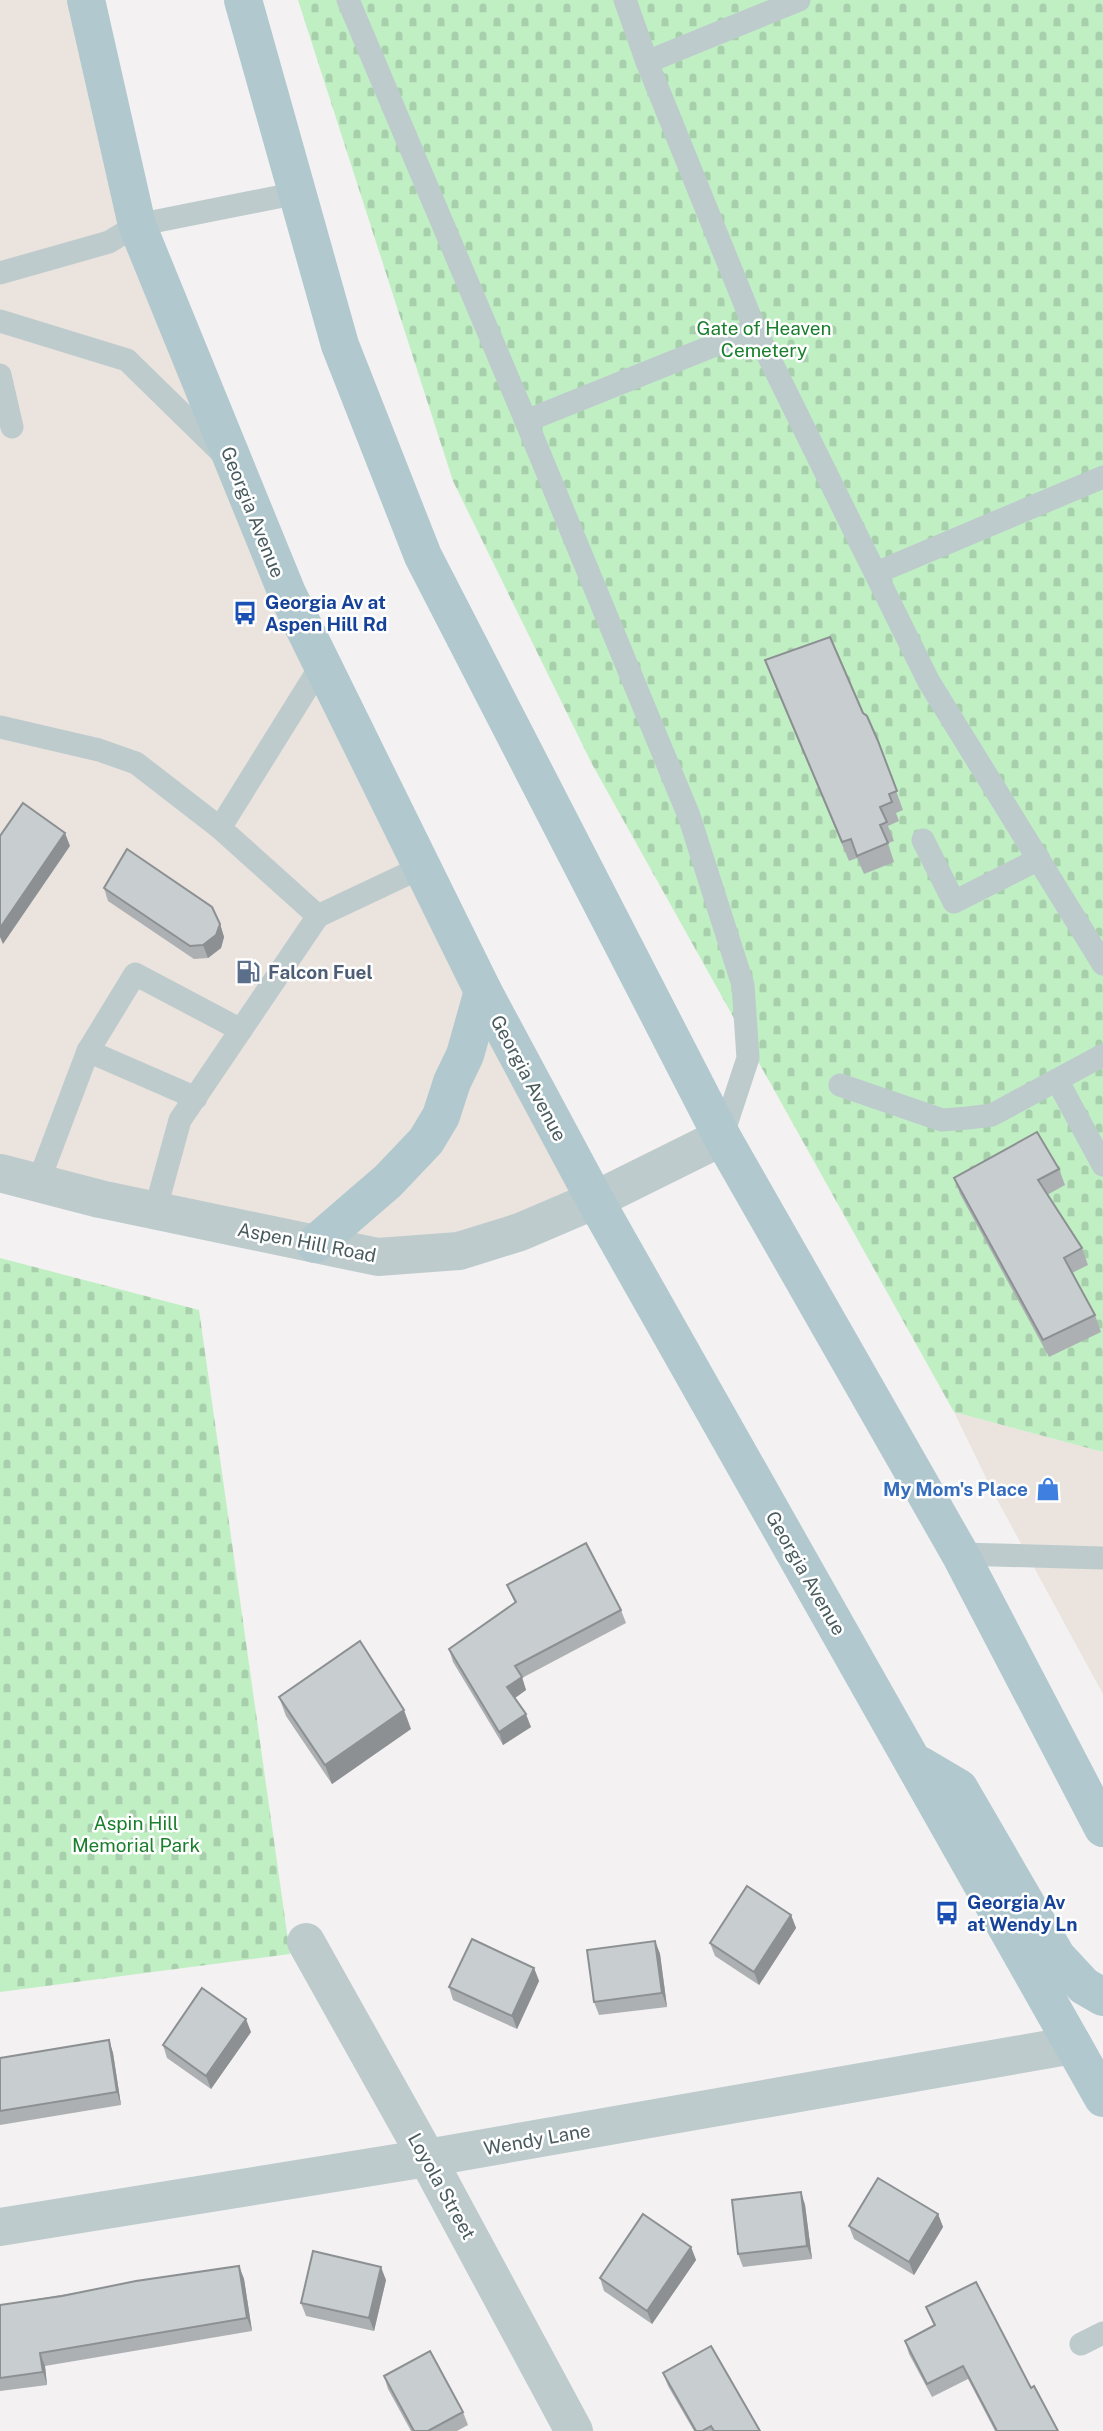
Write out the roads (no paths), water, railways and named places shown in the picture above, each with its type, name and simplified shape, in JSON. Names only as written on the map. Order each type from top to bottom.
[{"type":"main road","name":"Georgia Avenue","points":[[86,0],[137,225],[287,593],[483,991],[595,1200],[913,1761],[1088,2047],[1103,2098]]},
{"type":"main road","points":[[243,0],[340,345],[423,556],[722,1138],[960,1554],[1103,1828]]},
{"type":"main road","points":[[315,1244],[388,1181],[426,1141],[442,1116],[465,1055],[483,991]]},
{"type":"main road","points":[[913,1761],[959,1788],[1057,1957],[1084,1986],[1103,1997]]},
{"type":"street","name":"Aspen Hill Road","points":[[0,1172],[155,1211],[378,1257],[459,1251],[520,1232],[595,1200],[722,1138]]},
{"type":"street","name":"Loyola Street","points":[[306,1942],[427,2158],[574,2431]]},
{"type":"street","name":"Wendy Lane","points":[[0,2227],[1088,2047]]},
{"type":"lane","points":[[348,0],[689,816],[743,985],[748,1058],[722,1138]]},
{"type":"lane","points":[[625,0],[647,62],[755,329],[929,682],[1103,964]]},
{"type":"lane","points":[[647,62],[799,0]]},
{"type":"lane","points":[[0,272],[109,242],[137,225],[298,193]]},
{"type":"lane","points":[[0,321],[127,360],[234,466]]},
{"type":"lane","points":[[526,421],[755,329]]},
{"type":"lane","points":[[0,375],[12,427]]},
{"type":"lane","points":[[876,573],[1103,477]]},
{"type":"lane","points":[[220,828],[322,664]]},
{"type":"lane","points":[[0,727],[99,750],[136,763],[220,828],[318,916]]},
{"type":"lane","points":[[923,840],[954,901],[1039,859]]},
{"type":"lane","points":[[155,1211],[180,1120],[318,916],[422,867]]},
{"type":"lane","points":[[38,1183],[88,1051],[135,974],[242,1030]]},
{"type":"lane","points":[[88,1051],[196,1098]]},
{"type":"lane","points":[[840,1084],[942,1121],[992,1115],[1103,1055]]},
{"type":"lane","points":[[1057,1080],[1103,1165]]},
{"type":"lane","points":[[960,1554],[1102,1559]]},
{"type":"lane","points":[[1081,2344],[1103,2333]]},
{"type":"place","name":"Georgia Av at Aspen Hill Rd","points":[[245,613]]},
{"type":"place","name":"Falcon Fuel","points":[[248,972]]},
{"type":"place","name":"My Mom's Place","points":[[1048,1489]]},
{"type":"place","name":"Georgia Av at Wendy Ln","points":[[947,1913]]},
{"type":"park label","name":"Gate of Heaven Cemetery","points":[[764,339]]},
{"type":"park label","name":"Aspin Hill Memorial Park","points":[[136,1834]]}]
